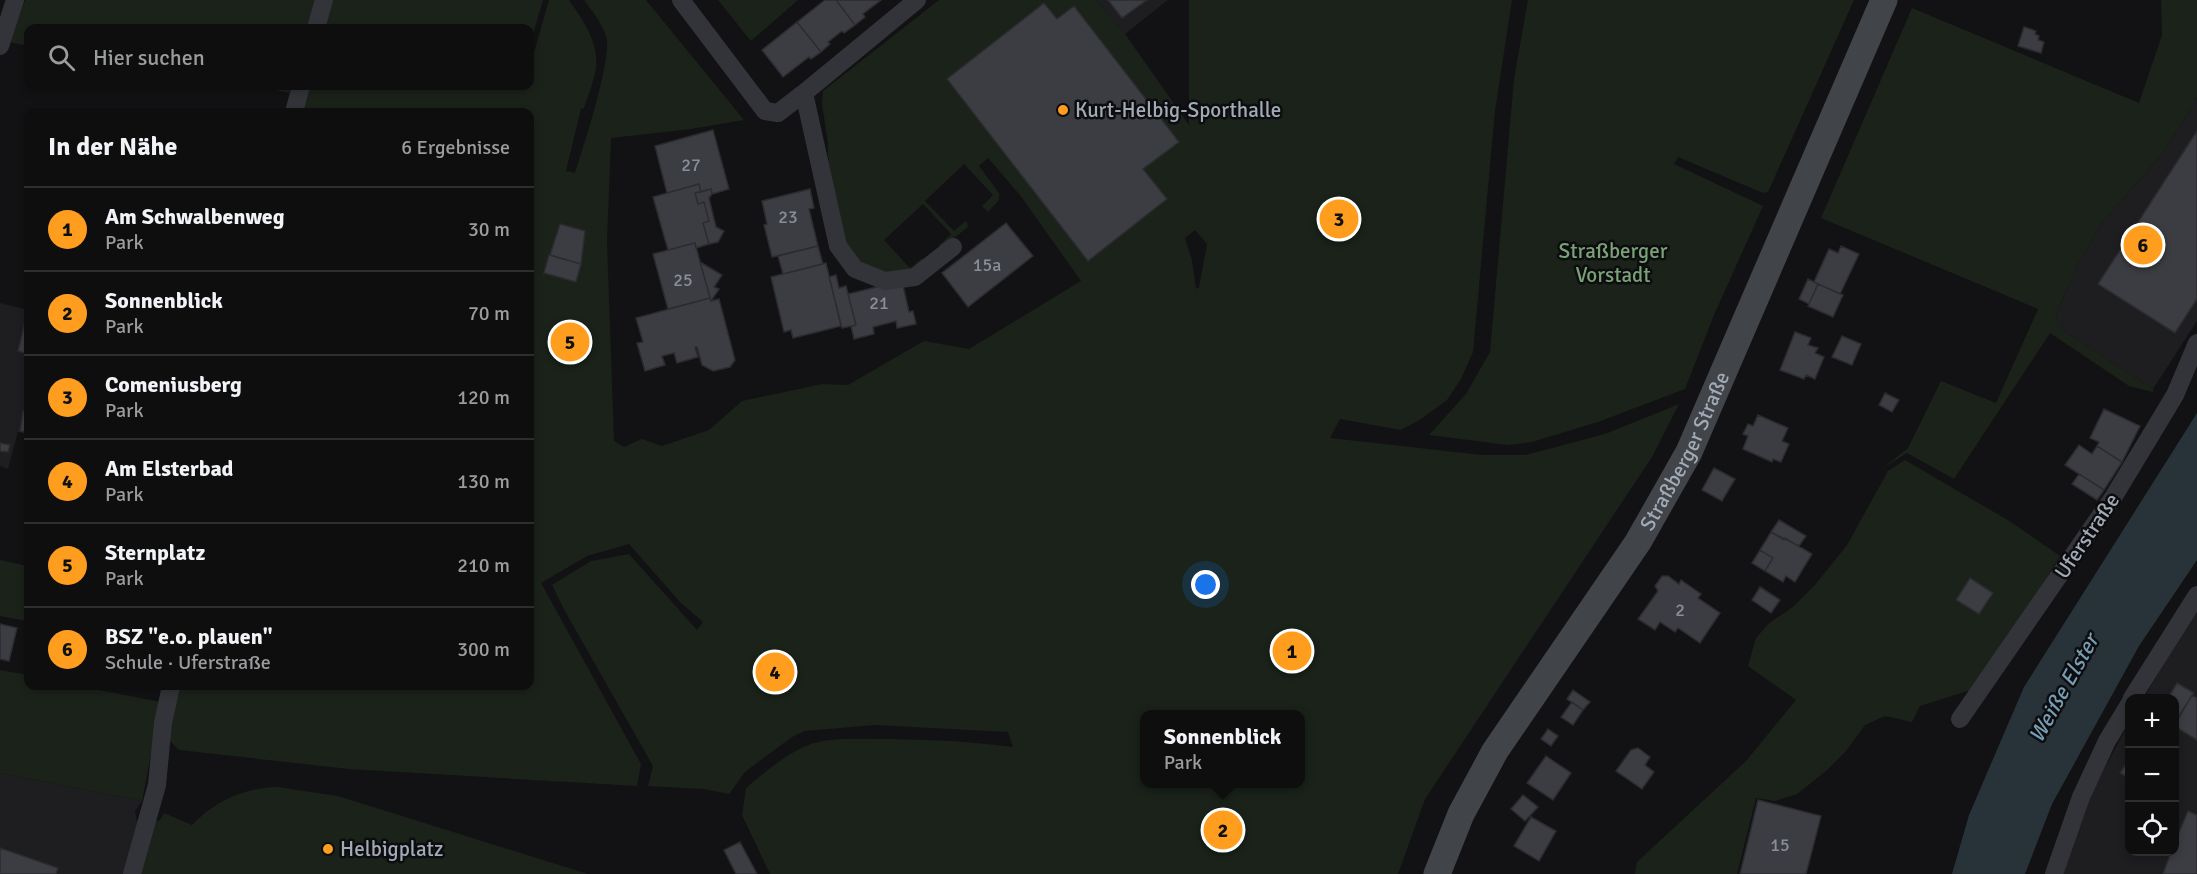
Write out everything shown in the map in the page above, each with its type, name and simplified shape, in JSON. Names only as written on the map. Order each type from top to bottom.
[{"type":"main road","name":"Straßberger Straße","points":[[1437,874],[1461,814],[1495,751],[1638,542],[1689,452],[1884,0]]},
{"type":"street","points":[[0,46],[15,0]]},
{"type":"street","points":[[317,24],[324,0]]},
{"type":"street","points":[[681,0],[765,111],[778,113],[917,0]]},
{"type":"street","points":[[295,108],[301,90]]},
{"type":"street","points":[[804,93],[838,246],[855,269],[885,281],[915,277],[953,247]]},
{"type":"street","name":"Uferstraße","points":[[1960,719],[2114,496],[2175,395],[2197,343]]},
{"type":"street","points":[[2135,694],[2197,595]]},
{"type":"street","points":[[132,874],[157,785],[163,723],[170,690]]},
{"type":"street","points":[[2054,874],[2081,797],[2107,741],[2125,710]]},
{"type":"shaded area","points":[[1097,0],[1168,0],[1125,34]]},
{"type":"shaded area","points":[[2197,98],[2197,321],[2153,389],[2063,330],[2056,320],[2058,309],[2077,266],[2101,224],[2163,153]]},
{"type":"shaded area","points":[[0,303],[24,309],[24,433],[18,432],[8,469],[0,466]]},
{"type":"shaded area","points":[[2197,607],[2197,874],[2060,874],[2078,817],[2125,730],[2125,856],[2179,856],[2179,694],[2146,694]]},
{"type":"shaded area","points":[[0,773],[142,801],[135,811],[139,832],[127,874],[0,874]]},
{"type":"green space","points":[[25,0],[318,0],[310,24],[24,24],[24,45],[9,42]]},
{"type":"green space","points":[[333,0],[543,0],[534,31],[534,24],[325,24]]},
{"type":"green space","points":[[549,0],[569,0],[589,32],[596,58],[594,78],[584,108],[581,109],[566,171],[575,173],[596,103],[607,47],[602,26],[584,0],[646,0],[744,120],[691,129],[611,138],[607,242],[614,441],[624,447],[642,439],[662,446],[709,430],[742,401],[822,384],[848,385],[924,341],[969,349],[1081,281],[1020,195],[988,158],[979,166],[999,193],[999,200],[988,212],[982,206],[993,195],[964,164],[925,201],[954,231],[966,221],[968,227],[941,248],[939,245],[951,234],[923,204],[884,240],[910,268],[922,258],[923,261],[912,270],[890,274],[865,267],[845,245],[833,195],[822,104],[823,91],[939,0],[1097,0],[1125,34],[1189,125],[1189,0],[1512,0],[1495,111],[1473,352],[1461,379],[1447,400],[1421,419],[1401,430],[1340,419],[1330,438],[1482,455],[1526,455],[1605,434],[1679,404],[1652,457],[1425,799],[1398,874],[770,874],[742,815],[746,788],[790,754],[814,743],[840,739],[927,740],[1013,747],[1008,732],[875,725],[805,731],[792,737],[745,772],[729,794],[704,789],[648,786],[653,766],[552,585],[591,561],[629,554],[697,630],[703,622],[680,602],[629,544],[587,556],[541,583],[641,764],[637,786],[349,769],[179,750],[167,738],[175,690],[534,690],[534,108],[300,108],[306,90],[534,90],[534,52]],"holes":[[[1195,230],[1207,244],[1199,287],[1196,289],[1192,260],[1185,238]]]},
{"type":"green space","points":[[718,0],[798,0],[751,41]]},
{"type":"green space","name":"Straßberger Vorstadt","points":[[1528,0],[1854,0],[1768,192],[1763,193],[1678,157],[1674,164],[1763,206],[1714,315],[1685,389],[1598,422],[1532,442],[1508,445],[1429,435],[1466,394],[1490,352],[1514,79]]},
{"type":"green space","points":[[2161,0],[2197,0],[2197,98],[2163,153],[2101,224],[2077,266],[2058,309],[2056,319],[2063,330],[2153,389],[2153,392],[2129,386],[2050,333],[1954,479],[1907,453],[1883,468],[1908,448],[1941,381],[1996,403],[2038,309],[1821,218],[1912,8],[2139,103],[2162,35]]},
{"type":"green space","points":[[274,90],[290,90],[289,93]]},
{"type":"green space","points":[[1905,460],[2011,522],[2060,556],[1977,688],[1920,706],[1912,722],[1885,716],[1865,725],[1846,751],[1826,771],[1797,794],[1775,801],[1756,798],[1737,874],[1635,874],[1637,862],[1746,761],[1796,700],[1748,666],[1756,638],[1768,624],[1793,607],[1815,585],[1847,545],[1888,471]]},
{"type":"green space","points":[[0,560],[24,565],[24,620],[0,616]]},
{"type":"green space","points":[[0,670],[24,674],[24,690],[99,690],[161,702],[142,801],[0,773]]},
{"type":"green space","name":"Helbigplatz","points":[[277,787],[338,796],[588,874],[139,874],[154,823],[160,820],[164,813],[192,825],[210,809],[231,797],[253,790]]},
{"type":"water","name":"Weiße Elster","points":[[2197,413],[2197,560],[2139,646],[2052,804],[2025,874],[1952,874],[1969,815],[2024,687]]},
{"type":"building","points":[[825,0],[836,0],[855,25],[844,33],[842,31],[828,42],[830,44],[821,52],[797,22]]},
{"type":"building","points":[[836,0],[881,0],[863,14],[865,17],[855,25]]},
{"type":"building","points":[[1108,0],[1147,0],[1122,18]]},
{"type":"building","name":"Kurt-Helbig-Sporthalle","points":[[1044,3],[1057,19],[1074,6],[1179,142],[1143,169],[1167,199],[1088,261],[947,79]]},
{"type":"building","points":[[797,22],[821,52],[811,59],[809,57],[783,77],[762,50]]},
{"type":"building","points":[[2024,27],[2036,31],[2035,34],[2039,36],[2038,40],[2044,42],[2041,53],[2018,46]]},
{"type":"building","points":[[713,130],[729,189],[712,194],[711,189],[701,192],[699,184],[667,193],[655,146]]},
{"type":"building","points":[[2197,131],[2197,299],[2175,333],[2098,284]]},
{"type":"building","points":[[699,184],[701,192],[695,193],[698,204],[704,202],[709,221],[703,223],[709,244],[696,248],[695,243],[668,250],[653,197]]},
{"type":"building","points":[[711,189],[712,194],[709,198],[716,227],[724,231],[718,242],[709,244],[703,223],[709,221],[704,202],[698,204],[695,193]]},
{"type":"building","points":[[810,189],[814,208],[809,209],[818,246],[772,257],[764,225],[767,224],[762,201]]},
{"type":"building","points":[[1006,223],[1033,256],[968,307],[942,273]]},
{"type":"building","points":[[560,224],[585,231],[581,264],[550,255]]},
{"type":"building","points":[[695,243],[710,298],[668,309],[653,254]]},
{"type":"building","points":[[818,246],[823,264],[783,274],[778,256]]},
{"type":"building","points":[[1841,246],[1859,254],[1840,294],[1814,282],[1829,249],[1838,253]]},
{"type":"building","points":[[549,255],[581,264],[576,282],[544,273]]},
{"type":"building","points":[[700,262],[722,275],[714,287],[719,289],[711,301]]},
{"type":"building","points":[[826,263],[841,326],[793,338],[791,330],[784,332],[771,277]]},
{"type":"building","points":[[836,275],[839,288],[846,286],[856,325],[842,328],[829,277]]},
{"type":"building","points":[[1808,279],[1818,284],[1809,304],[1799,299]]},
{"type":"building","points":[[902,281],[909,312],[913,311],[916,324],[897,328],[896,321],[873,327],[874,334],[854,339],[851,326],[856,325],[848,294]]},
{"type":"building","points":[[1818,284],[1843,295],[1833,317],[1808,306]]},
{"type":"building","points":[[710,298],[711,301],[719,299],[735,360],[730,367],[713,371],[702,365],[697,347],[695,347],[698,357],[677,363],[674,353],[662,356],[665,365],[645,371],[637,343],[643,342],[636,318]]},
{"type":"building","points":[[24,326],[24,353],[18,351]]},
{"type":"building","points":[[1795,332],[1811,338],[1808,345],[1818,348],[1815,353],[1824,357],[1815,379],[1806,375],[1804,379],[1780,370]]},
{"type":"building","points":[[1842,336],[1861,344],[1852,365],[1832,357]]},
{"type":"building","points":[[1885,393],[1899,400],[1892,412],[1879,405]]},
{"type":"building","points":[[2104,409],[2140,426],[2122,462],[2097,446],[2099,442],[2090,438]]},
{"type":"building","points":[[23,411],[24,432],[20,431]]},
{"type":"building","points":[[1758,415],[1788,428],[1782,441],[1789,444],[1781,462],[1773,459],[1772,462],[1743,449],[1748,436],[1743,434],[1748,424],[1753,426]]},
{"type":"building","points":[[0,443],[10,445],[8,452],[0,451]]},
{"type":"building","points":[[2079,445],[2092,454],[2097,446],[2122,462],[2104,490],[2065,465]]},
{"type":"building","points":[[1714,468],[1735,479],[1722,501],[1702,490]]},
{"type":"building","points":[[2079,474],[2104,490],[2097,500],[2072,484]]},
{"type":"building","points":[[1779,520],[1806,536],[1799,546],[1771,532]]},
{"type":"building","points":[[1771,532],[1812,554],[1795,582],[1786,576],[1783,582],[1765,571],[1773,558],[1760,550]]},
{"type":"building","points":[[1760,550],[1773,558],[1765,571],[1752,563]]},
{"type":"building","points":[[1662,576],[1668,576],[1679,584],[1681,580],[1701,594],[1698,598],[1720,613],[1700,643],[1678,628],[1675,632],[1660,622],[1655,630],[1638,619],[1658,591],[1655,586]]},
{"type":"building","points":[[1970,578],[1993,593],[1979,614],[1956,600]]},
{"type":"building","points":[[1760,587],[1780,600],[1771,613],[1752,600]]},
{"type":"building","points":[[0,624],[17,628],[9,661],[0,659]]},
{"type":"building","points":[[2177,683],[2194,693],[2179,716],[2179,694],[2170,694]]},
{"type":"building","points":[[1573,690],[1590,702],[1583,710],[1567,699]]},
{"type":"building","points":[[2192,695],[2197,698],[2197,740],[2179,729],[2179,717]]},
{"type":"building","points":[[1572,702],[1583,710],[1573,725],[1561,717]]},
{"type":"building","points":[[1548,729],[1558,736],[1551,746],[1541,739]]},
{"type":"building","points":[[1638,748],[1650,757],[1645,765],[1654,772],[1642,789],[1616,771],[1631,750]]},
{"type":"building","points":[[1546,756],[1571,773],[1553,800],[1527,783]]},
{"type":"building","points":[[2125,766],[2125,776],[2120,773]]},
{"type":"building","points":[[1523,795],[1538,807],[1525,821],[1511,809]]},
{"type":"building","points":[[1758,800],[1821,816],[1806,874],[1740,874]]},
{"type":"building","points":[[2188,811],[2197,815],[2197,874],[2163,874],[2170,856],[2179,856],[2179,832]]},
{"type":"building","points":[[1531,817],[1556,831],[1539,861],[1514,846]]},
{"type":"building","points":[[740,842],[757,874],[736,874],[724,850]]},
{"type":"building","points":[[0,848],[58,868],[56,874],[0,874]]},
{"type":"place","name":"Kurt-Helbig-Sporthalle","points":[[1063,110]]},
{"type":"place","name":"Comeniusberg","points":[[1339,219]]},
{"type":"place","name":"BSZ \"e.o. plauen\"","points":[[2143,245]]},
{"type":"place","name":"Sternplatz","points":[[570,342]]},
{"type":"place","name":"Am Schwalbenweg","points":[[1292,651]]},
{"type":"place","name":"Am Elsterbad","points":[[775,672]]},
{"type":"place","name":"Sonnenblick","points":[[1223,830]]},
{"type":"place","name":"Helbigplatz","points":[[328,849]]}]
